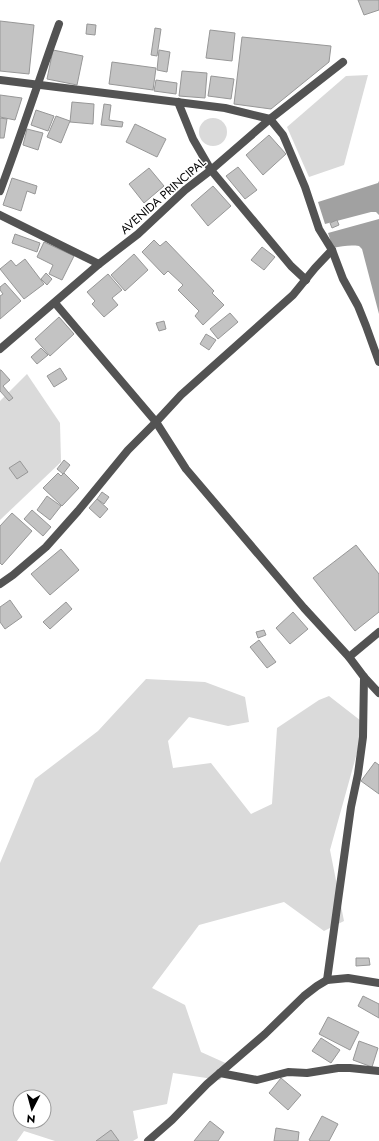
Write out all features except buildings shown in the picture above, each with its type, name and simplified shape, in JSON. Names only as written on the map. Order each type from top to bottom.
[{"type":"street","points":[[0,191],[59,24]]},
{"type":"street","name":"AVENIDA PRINCIPAL","points":[[0,349],[100,264],[138,234],[185,190],[211,170],[270,119],[342,62]]},
{"type":"street","points":[[0,80],[225,108],[270,119],[286,142],[305,187],[318,229],[332,250],[343,279],[358,306],[379,362]]},
{"type":"street","points":[[178,102],[192,139],[211,170],[291,266],[306,280]]},
{"type":"street","points":[[0,216],[100,264]]},
{"type":"street","points":[[0,584],[46,547],[128,450],[181,395],[293,295],[332,250]]},
{"type":"street","points":[[55,303],[156,422],[186,468],[304,608],[349,657],[364,677],[379,693]]},
{"type":"street","points":[[349,657],[379,632]]},
{"type":"street","points":[[327,980],[351,807],[358,774],[363,737],[364,677]]},
{"type":"street","points":[[148,1141],[172,1120],[207,1084],[266,1034],[304,996],[327,980],[348,978],[379,982]]},
{"type":"street","points":[[220,1073],[257,1080],[288,1072],[307,1073],[338,1068],[379,1071]]},
{"type":"shaded area","points":[[368,75],[344,165],[309,177],[287,127],[346,76]]},
{"type":"shaded area","points":[[213,118],[219,119],[223,122],[226,126],[226,138],[223,142],[219,145],[213,146],[207,145],[203,142],[200,138],[199,132],[200,126],[203,122],[207,119]]},
{"type":"shaded area","points":[[379,181],[379,215],[376,212],[371,212],[325,224],[318,202],[378,183]]},
{"type":"shaded area","points":[[379,219],[379,314],[362,249],[359,246],[333,248],[328,233]]},
{"type":"shaded area","points":[[27,374],[60,423],[61,462],[0,520],[0,401]]},
{"type":"shaded area","points":[[146,679],[205,682],[245,697],[249,722],[228,726],[189,717],[168,741],[173,768],[211,763],[251,814],[272,804],[277,728],[319,700],[329,696],[365,724],[330,850],[344,921],[324,931],[284,902],[199,925],[152,988],[185,1005],[201,1052],[230,1065],[220,1080],[173,1073],[167,1104],[133,1111],[138,1138],[133,1141],[55,1141],[24,1131],[17,1141],[0,1141],[0,863],[35,779],[98,731]]}]
